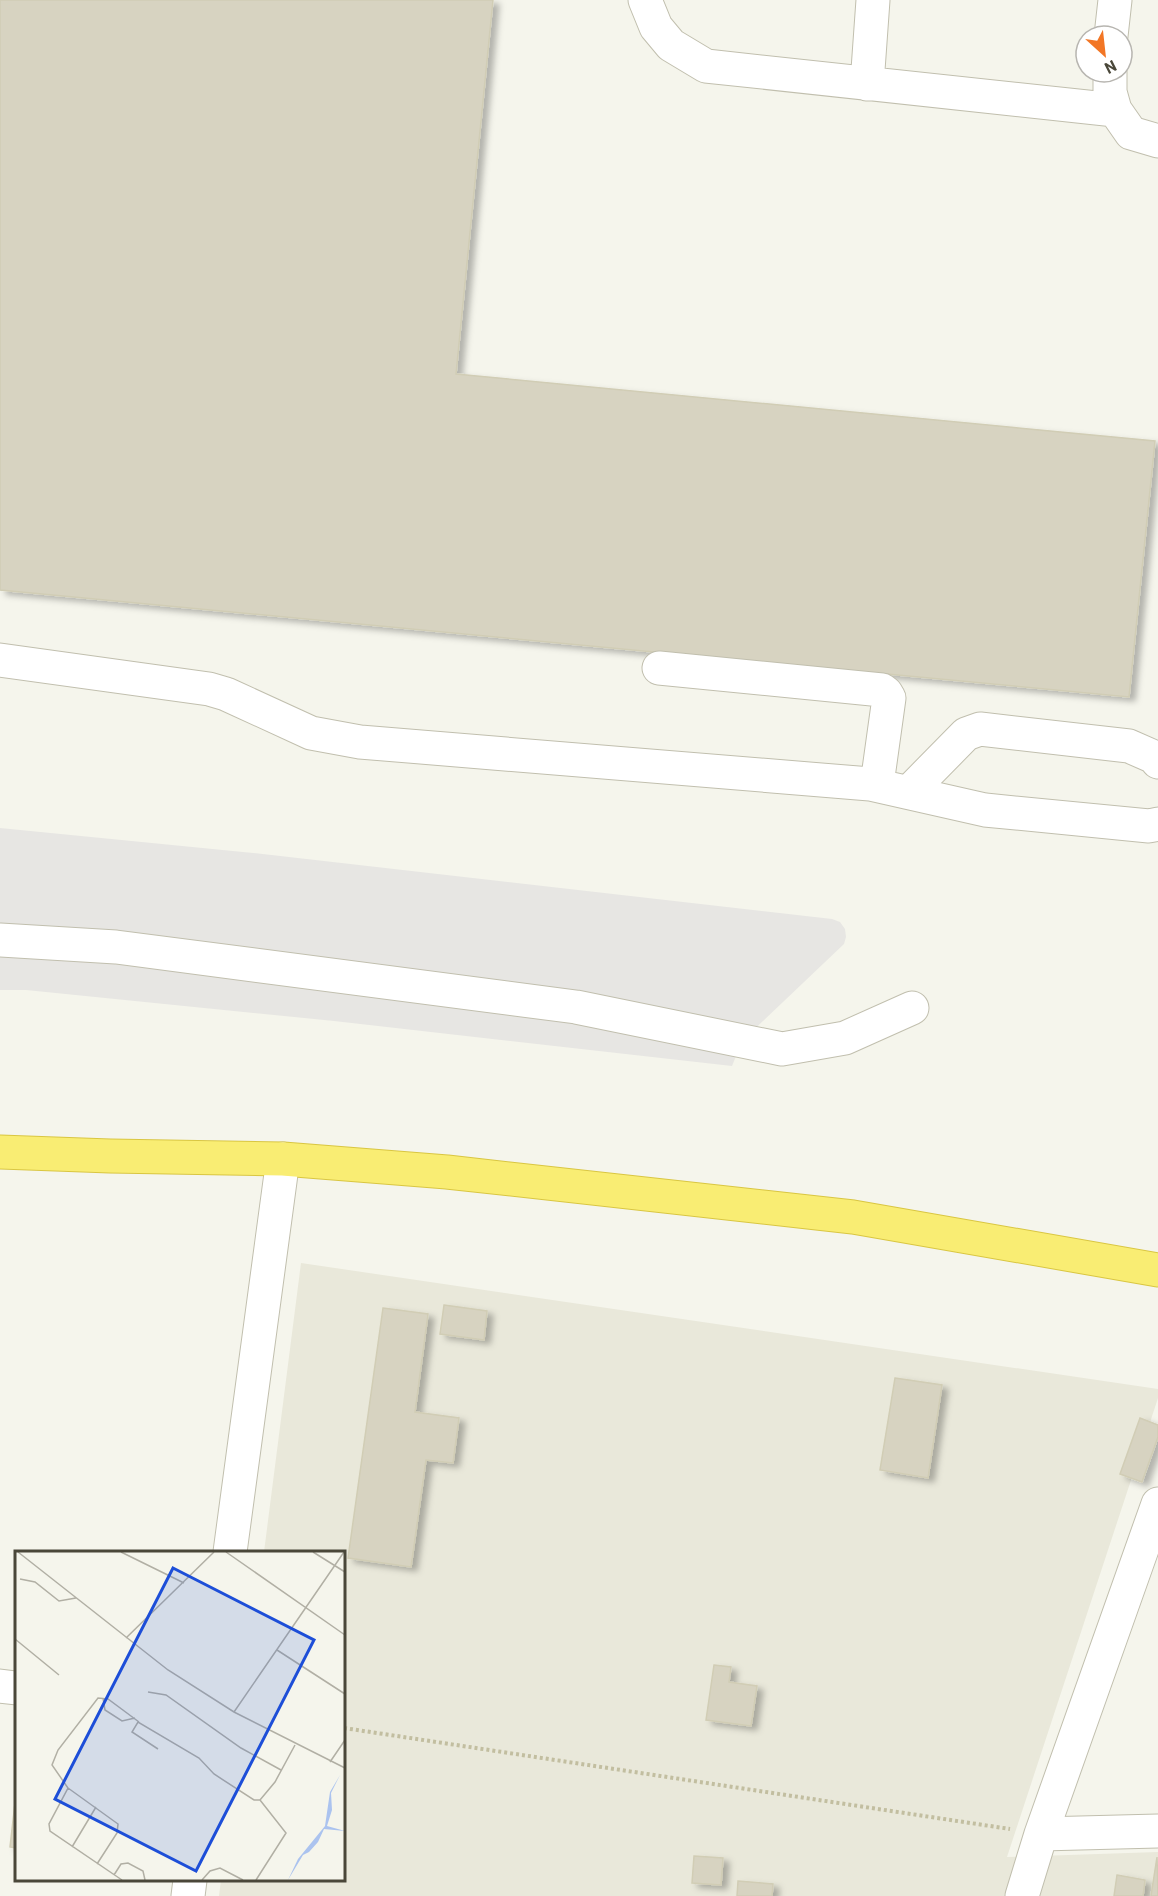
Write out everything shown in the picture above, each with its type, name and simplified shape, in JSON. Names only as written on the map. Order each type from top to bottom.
[{"type":"highway","points":[[0,1152],[283,1159],[447,1172],[853,1217],[1158,1270]]},
{"type":"street","points":[[645,0],[656,27],[671,45],[706,66],[1115,111]]},
{"type":"street","points":[[867,84],[873,0]]},
{"type":"street","points":[[1112,24],[1115,0]]},
{"type":"street","points":[[1110,84],[1115,111],[1131,133],[1158,141]]},
{"type":"street","points":[[0,660],[209,689],[226,694],[311,733],[360,742],[870,784],[986,810],[1149,826],[1158,824]]},
{"type":"street","points":[[659,668],[882,690],[889,698],[878,777],[870,784]]},
{"type":"street","points":[[909,792],[966,734],[980,729],[1130,746],[1154,757],[1158,762]]},
{"type":"street","points":[[0,940],[116,947],[576,1007],[782,1049],[845,1038],[912,1008]]},
{"type":"street","points":[[230,1551],[283,1159]]},
{"type":"street","points":[[1022,1896],[1041,1834],[1158,1504]]},
{"type":"street","points":[[0,1686],[15,1688]]},
{"type":"street","points":[[1041,1834],[1158,1831]]},
{"type":"street","points":[[188,1896],[190,1881]]},
{"type":"path","points":[[345,1728],[1041,1834]]},
{"type":"shaded area","points":[[0,828],[253,853],[832,919],[840,922],[845,929],[846,937],[844,944],[742,1041],[732,1066],[334,1021],[26,990],[0,990]]},
{"type":"shaded area","points":[[301,1263],[1158,1389],[1158,1398],[1007,1857],[1158,1852],[1158,1896],[219,1896],[221,1881],[345,1881],[345,1551],[264,1551]]},
{"type":"building","points":[[0,0],[493,0],[456,374],[1155,441],[1129,697],[0,590]]},
{"type":"building","points":[[444,1305],[487,1311],[484,1340],[440,1334]]},
{"type":"building","points":[[383,1308],[428,1314],[415,1412],[459,1418],[453,1463],[426,1460],[411,1567],[348,1558]]},
{"type":"building","points":[[895,1378],[942,1385],[928,1478],[880,1470]]},
{"type":"building","points":[[1140,1418],[1158,1425],[1158,1437],[1142,1482],[1120,1474]]},
{"type":"building","points":[[714,1665],[731,1667],[729,1682],[757,1686],[751,1726],[706,1720]]},
{"type":"building","points":[[15,1803],[15,1848],[10,1847]]},
{"type":"building","points":[[694,1856],[723,1858],[721,1885],[692,1883]]},
{"type":"building","points":[[1157,1857],[1158,1896],[1151,1896]]},
{"type":"building","points":[[1117,1875],[1145,1880],[1143,1896],[1114,1896]]},
{"type":"building","points":[[738,1881],[773,1884],[772,1896],[737,1896]]}]
